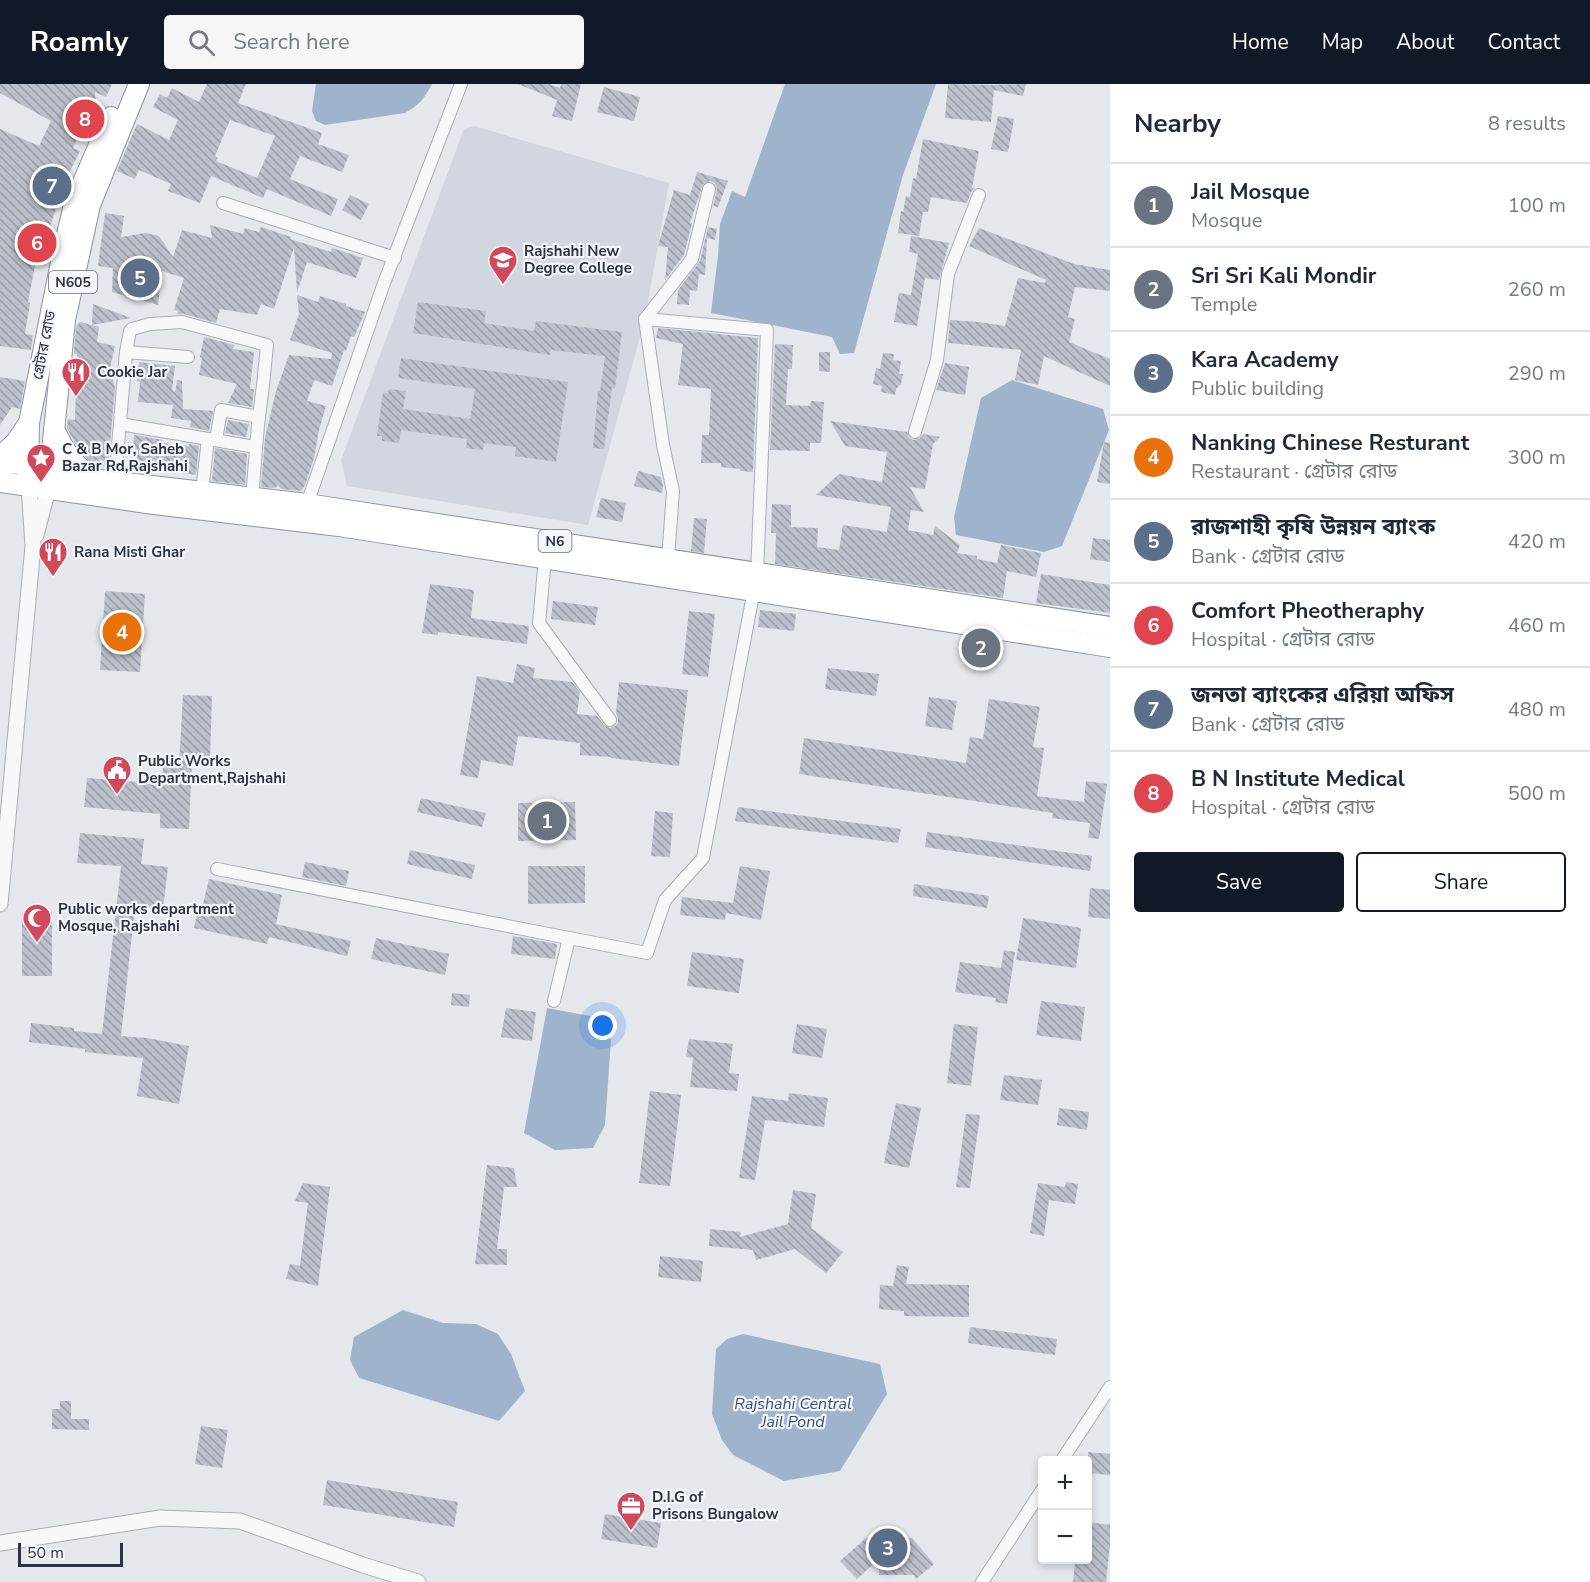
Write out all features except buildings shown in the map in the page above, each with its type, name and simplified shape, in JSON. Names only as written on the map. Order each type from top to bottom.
[{"type":"highway","name":"গ্রেটার রোড","points":[[43,482],[27,464],[29,423],[64,247],[75,201],[126,84]]},
{"type":"highway","name":"গ্রেটার রোড","points":[[43,482],[54,429],[65,320],[90,205],[139,84]]},
{"type":"highway","points":[[0,457],[16,442],[29,423]]},
{"type":"highway","points":[[54,429],[73,462],[92,479]]},
{"type":"highway","points":[[0,463],[27,464]]},
{"type":"highway","name":"N6","points":[[0,482],[92,479],[252,498],[307,513],[545,558],[1110,627]]},
{"type":"highway","name":"N6","points":[[43,482],[154,504],[307,513],[668,560],[755,582],[1110,647]]},
{"type":"street","points":[[307,513],[384,283],[460,84]]},
{"type":"street","points":[[668,560],[674,491],[663,445],[645,319],[692,259],[710,189]]},
{"type":"street","points":[[915,432],[937,360],[948,274],[979,195]]},
{"type":"street","points":[[224,203],[395,258]]},
{"type":"street","points":[[216,869],[647,953],[665,900],[703,858],[755,582],[767,330],[645,319]]},
{"type":"street","points":[[115,481],[126,352],[130,331],[150,324],[182,322],[267,345],[252,498]]},
{"type":"street","points":[[126,352],[188,357]]},
{"type":"street","points":[[202,492],[212,440],[221,410],[259,417]]},
{"type":"street","points":[[120,424],[256,447]]},
{"type":"street","name":"গ্রেটার রোড","points":[[0,904],[33,546],[43,482]]},
{"type":"street","points":[[545,558],[538,623],[610,720]]},
{"type":"street","points":[[554,1001],[568,938]]},
{"type":"street","points":[[1065,1456],[1110,1387]]},
{"type":"street","points":[[982,1582],[1038,1496]]},
{"type":"street","points":[[0,1543],[160,1518],[240,1521],[418,1582]]},
{"type":"shaded area","points":[[474,126],[669,183],[645,319],[588,525],[347,486],[341,460],[464,129]]},
{"type":"water","points":[[316,84],[432,84],[421,101],[405,113],[325,125],[316,121],[312,111]]},
{"type":"water","points":[[785,84],[936,84],[903,175],[854,353],[840,354],[832,337],[711,313],[720,224],[732,191],[745,197]]},
{"type":"water","points":[[1012,380],[1103,409],[1109,430],[1062,546],[1044,552],[956,535],[954,517],[981,398]]},
{"type":"water","points":[[547,1008],[595,1017],[611,1040],[605,1125],[593,1148],[555,1150],[524,1133]]},
{"type":"water","points":[[403,1310],[443,1323],[476,1324],[498,1334],[511,1354],[525,1391],[499,1421],[359,1378],[350,1360],[354,1337]]},
{"type":"water","name":"Rajshahi Central Jail Pond","points":[[743,1334],[880,1364],[887,1394],[840,1471],[784,1481],[733,1455],[722,1440],[712,1414],[716,1349],[727,1339]]},
{"type":"place","name":"B N Institute Medical","points":[[85,119]]},
{"type":"place","name":"জনতা ব্যাংকের এরিয়া অফিস","points":[[52,186]]},
{"type":"place","name":"Comfort Pheotheraphy","points":[[37,243]]},
{"type":"place","name":"রাজশাহী কৃষি উন্নয়ন ব্যাংক","points":[[140,278]]},
{"type":"place","name":"Rajshahi New Degree College","points":[[503,286]]},
{"type":"place","name":"Cookie Jar","points":[[76,398]]},
{"type":"place","name":"C & B Mor, Saheb Bazar Rd,Rajshahi","points":[[41,484]]},
{"type":"place","name":"Rana Misti Ghar","points":[[53,578]]},
{"type":"place","name":"Nanking Chinese Resturant","points":[[122,632]]},
{"type":"place","name":"Sri Sri Kali Mondir","points":[[981,648]]},
{"type":"place","name":"Public Works Department,Rajshahi","points":[[117,796]]},
{"type":"place","name":"Jail Mosque","points":[[547,821]]},
{"type":"place","name":"Public works department Mosque, Rajshahi","points":[[37,944]]},
{"type":"place","name":"D.I.G of Prisons Bungalow","points":[[631,1532]]},
{"type":"place","name":"Kara Academy","points":[[888,1548]]}]
